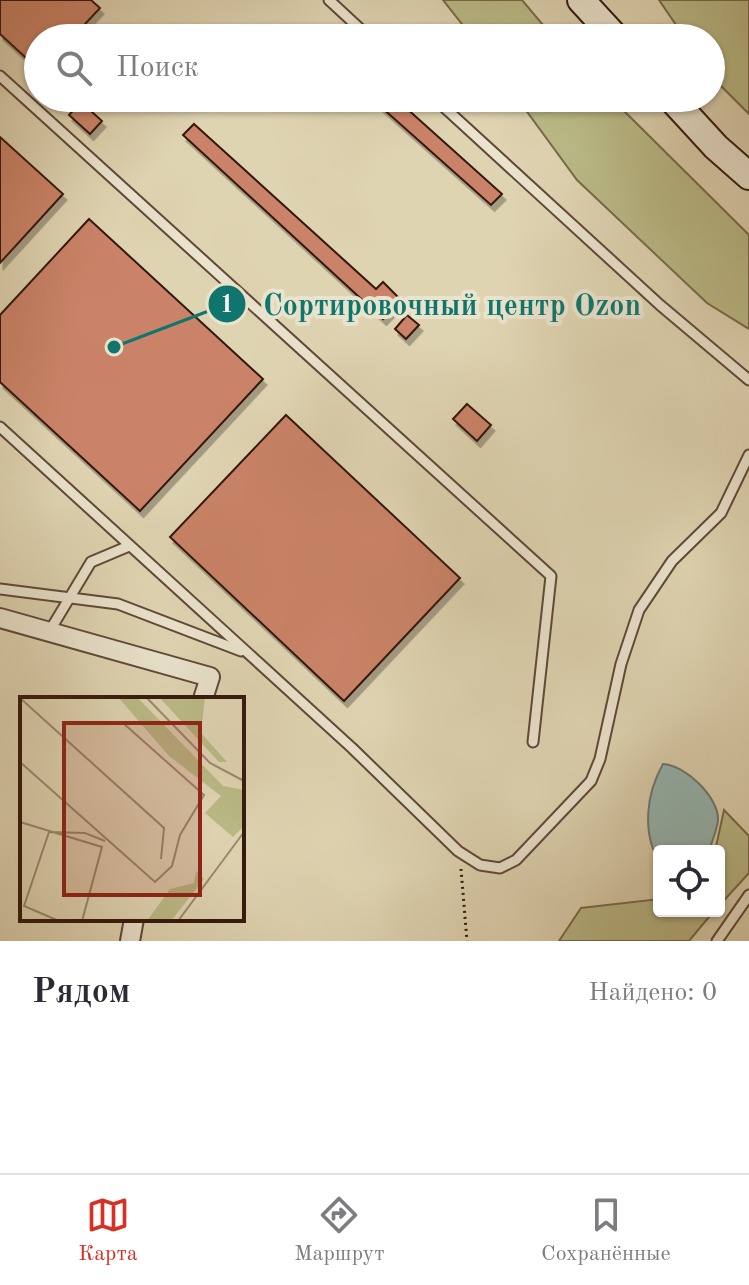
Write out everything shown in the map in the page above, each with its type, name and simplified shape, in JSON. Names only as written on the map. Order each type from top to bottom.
[{"type":"main road","points":[[581,0],[603,24]]},
{"type":"main road","points":[[684,112],[716,147],[749,176]]},
{"type":"street","points":[[0,618],[210,677],[204,697]]},
{"type":"street","points":[[130,941],[134,921]]},
{"type":"lane","points":[[329,0],[355,24]]},
{"type":"lane","points":[[0,76],[24,98]]},
{"type":"lane","points":[[40,112],[551,576],[533,742]]},
{"type":"lane","points":[[449,112],[660,305],[749,380]]},
{"type":"lane","points":[[0,427],[458,851],[480,865],[500,868],[516,860],[591,781],[600,759],[621,664],[639,610],[672,561],[721,513],[749,455]]},
{"type":"lane","points":[[49,632],[91,562],[129,546]]},
{"type":"lane","points":[[0,589],[118,604],[251,657]]},
{"type":"lane","points":[[717,941],[749,895]]},
{"type":"path","points":[[458,851],[467,941]]},
{"type":"green space","points":[[443,0],[522,0],[542,24],[462,24]]},
{"type":"green space","points":[[659,0],[749,0],[749,114],[725,90],[725,24],[675,24]]},
{"type":"green space","points":[[527,112],[625,112],[749,235],[749,329],[707,303],[577,180]]},
{"type":"green space","points":[[724,810],[749,836],[749,873],[725,899],[725,845],[716,845]]},
{"type":"green space","points":[[653,900],[653,917],[709,917],[689,941],[559,941],[581,908]]},
{"type":"water","points":[[663,764],[672,766],[690,776],[707,792],[718,820],[711,845],[653,847],[648,813]]},
{"type":"building","points":[[0,0],[91,0],[100,8],[85,24],[24,24],[24,56],[0,34]]},
{"type":"building","points":[[72,112],[92,112],[102,121],[90,134],[69,115]]},
{"type":"building","points":[[387,112],[411,112],[502,194],[491,205]]},
{"type":"building","points":[[194,124],[376,289],[383,282],[401,300],[383,319],[183,135]]},
{"type":"building","points":[[0,137],[63,194],[0,263]]},
{"type":"building","points":[[89,219],[263,379],[140,511],[0,382],[0,315]]},
{"type":"building","points":[[407,315],[419,325],[406,339],[395,329]]},
{"type":"building","points":[[467,404],[491,425],[477,441],[453,419]]},
{"type":"building","points":[[286,415],[460,578],[344,701],[170,537]]},
{"type":"place","name":"Сортировочный центр Ozon","points":[[114,347]]}]
